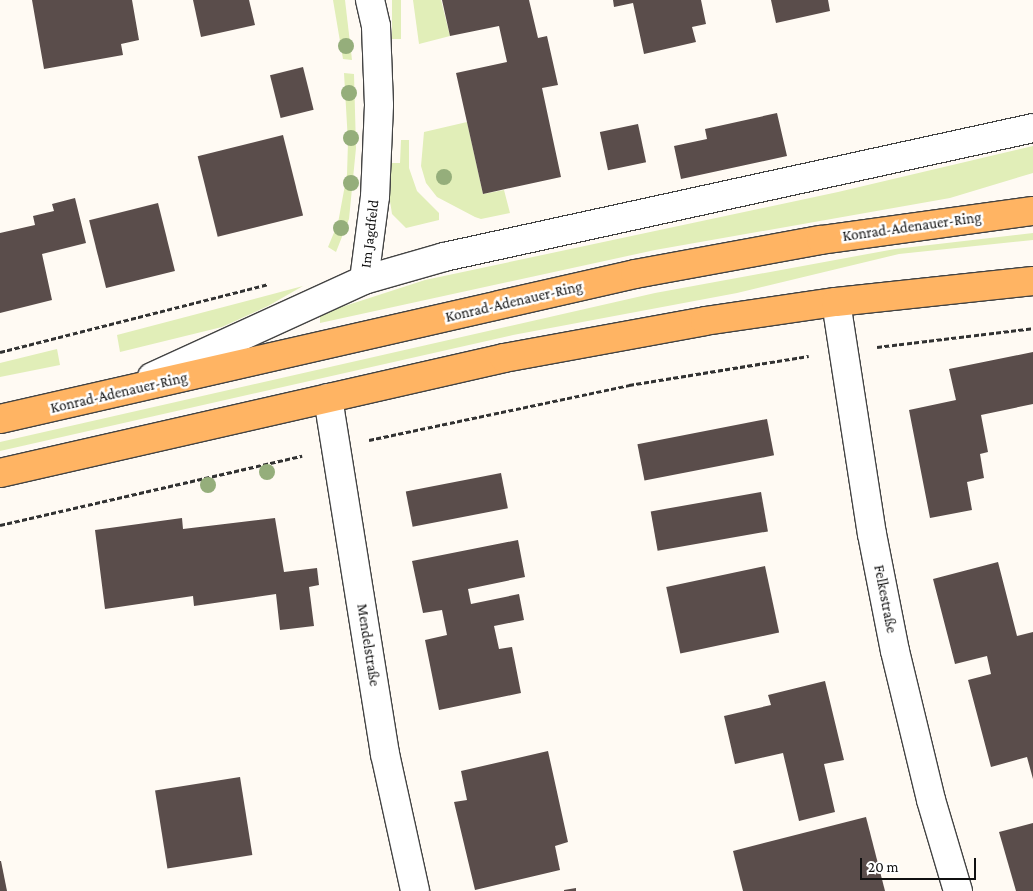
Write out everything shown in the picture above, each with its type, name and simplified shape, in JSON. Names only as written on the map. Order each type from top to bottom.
[{"type":"main road","name":"Konrad-Adenauer-Ring","points":[[0,419],[635,274],[821,240],[1033,211]]},
{"type":"main road","points":[[0,473],[514,356],[705,321],[836,302],[1033,281]]},
{"type":"street","name":"Im Jagdfeld","points":[[110,395],[364,280],[375,197],[379,105],[376,26],[370,0]]},
{"type":"street","points":[[364,280],[444,257],[1033,128]]},
{"type":"street","name":"Felkestraße","points":[[836,302],[872,534],[895,651],[931,800],[958,891]]},
{"type":"street","name":"Mendelstraße","points":[[328,398],[385,754],[416,891]]},
{"type":"path","points":[[0,352],[269,283]]},
{"type":"path","points":[[881,346],[1033,328]]},
{"type":"path","points":[[376,438],[629,385],[802,357]]},
{"type":"path","points":[[0,524],[300,457]]},
{"type":"green space","points":[[333,0],[345,0],[352,60],[343,59]]},
{"type":"green space","points":[[392,0],[401,0],[401,39],[392,39]]},
{"type":"green space","points":[[413,0],[441,0],[450,36],[419,44]]},
{"type":"green space","points":[[344,73],[354,74],[356,148],[349,219],[336,252],[328,247],[338,223],[347,174],[348,142]]},
{"type":"green space","points":[[467,122],[483,194],[504,190],[510,213],[481,219],[475,217],[437,197],[426,183],[421,166],[424,132]]},
{"type":"green space","points":[[401,140],[409,140],[409,168],[417,191],[439,213],[439,220],[406,228],[392,214],[389,195],[391,163],[400,163]]},
{"type":"green space","points":[[1033,146],[1033,173],[950,198],[655,250],[320,323],[320,314],[425,280],[838,192]]},
{"type":"green space","points":[[1033,233],[1033,240],[899,254],[737,293],[513,335],[0,451],[0,442],[655,293],[895,249]]},
{"type":"green space","points":[[303,286],[268,306],[222,327],[120,352],[117,335]]},
{"type":"green space","points":[[57,349],[60,365],[0,377],[0,363]]},
{"type":"building","points":[[32,0],[132,0],[139,40],[121,44],[123,55],[44,69]]},
{"type":"building","points":[[193,0],[249,0],[255,25],[201,37]]},
{"type":"building","points":[[442,0],[529,0],[538,38],[547,36],[558,85],[542,88],[561,177],[483,194],[456,73],[507,62],[499,26],[450,36]]},
{"type":"building","points":[[613,0],[701,0],[706,24],[692,27],[696,42],[644,54],[633,3],[614,7]]},
{"type":"building","points":[[771,0],[828,0],[830,11],[776,23]]},
{"type":"building","points":[[303,67],[314,110],[281,118],[270,75]]},
{"type":"building","points":[[777,113],[787,156],[681,179],[674,146],[707,139],[705,129]]},
{"type":"building","points":[[638,124],[646,162],[608,170],[600,132]]},
{"type":"building","points":[[283,135],[303,216],[218,237],[198,156]]},
{"type":"building","points":[[75,198],[86,243],[42,254],[52,300],[0,313],[0,233],[35,225],[33,216],[54,211],[52,204]]},
{"type":"building","points":[[158,203],[175,271],[106,288],[89,220]]},
{"type":"building","points":[[1033,352],[1033,404],[981,415],[988,452],[980,454],[984,478],[967,482],[972,510],[930,518],[909,410],[956,400],[949,369]]},
{"type":"building","points":[[767,419],[774,455],[644,481],[637,444]]},
{"type":"building","points":[[501,473],[508,508],[413,527],[406,492]]},
{"type":"building","points":[[761,492],[768,531],[658,551],[651,511]]},
{"type":"building","points":[[182,518],[183,529],[275,518],[284,572],[317,568],[319,585],[309,587],[314,626],[280,630],[276,594],[194,606],[193,596],[105,609],[95,530]]},
{"type":"building","points":[[518,540],[525,577],[468,589],[471,604],[519,594],[524,620],[494,626],[499,649],[512,647],[521,693],[439,710],[425,640],[447,635],[442,610],[423,613],[412,561]]},
{"type":"building","points":[[998,562],[1017,636],[1033,632],[1033,779],[1027,757],[991,767],[968,680],[991,674],[987,656],[955,664],[933,579]]},
{"type":"building","points":[[765,566],[779,633],[680,654],[666,587]]},
{"type":"building","points":[[825,681],[844,760],[824,764],[835,812],[799,821],[783,753],[735,764],[724,716],[771,705],[768,695]]},
{"type":"building","points":[[548,751],[568,842],[555,846],[560,870],[475,890],[454,802],[467,800],[461,771]]},
{"type":"building","points":[[240,777],[252,855],[167,868],[155,790]]},
{"type":"building","points":[[866,817],[885,891],[743,891],[733,851]]},
{"type":"building","points":[[1033,823],[1033,891],[1016,891],[999,832]]},
{"type":"building","points":[[1,861],[7,891],[0,891]]},
{"type":"building","points":[[576,888],[576,891],[564,891],[564,890]]}]
